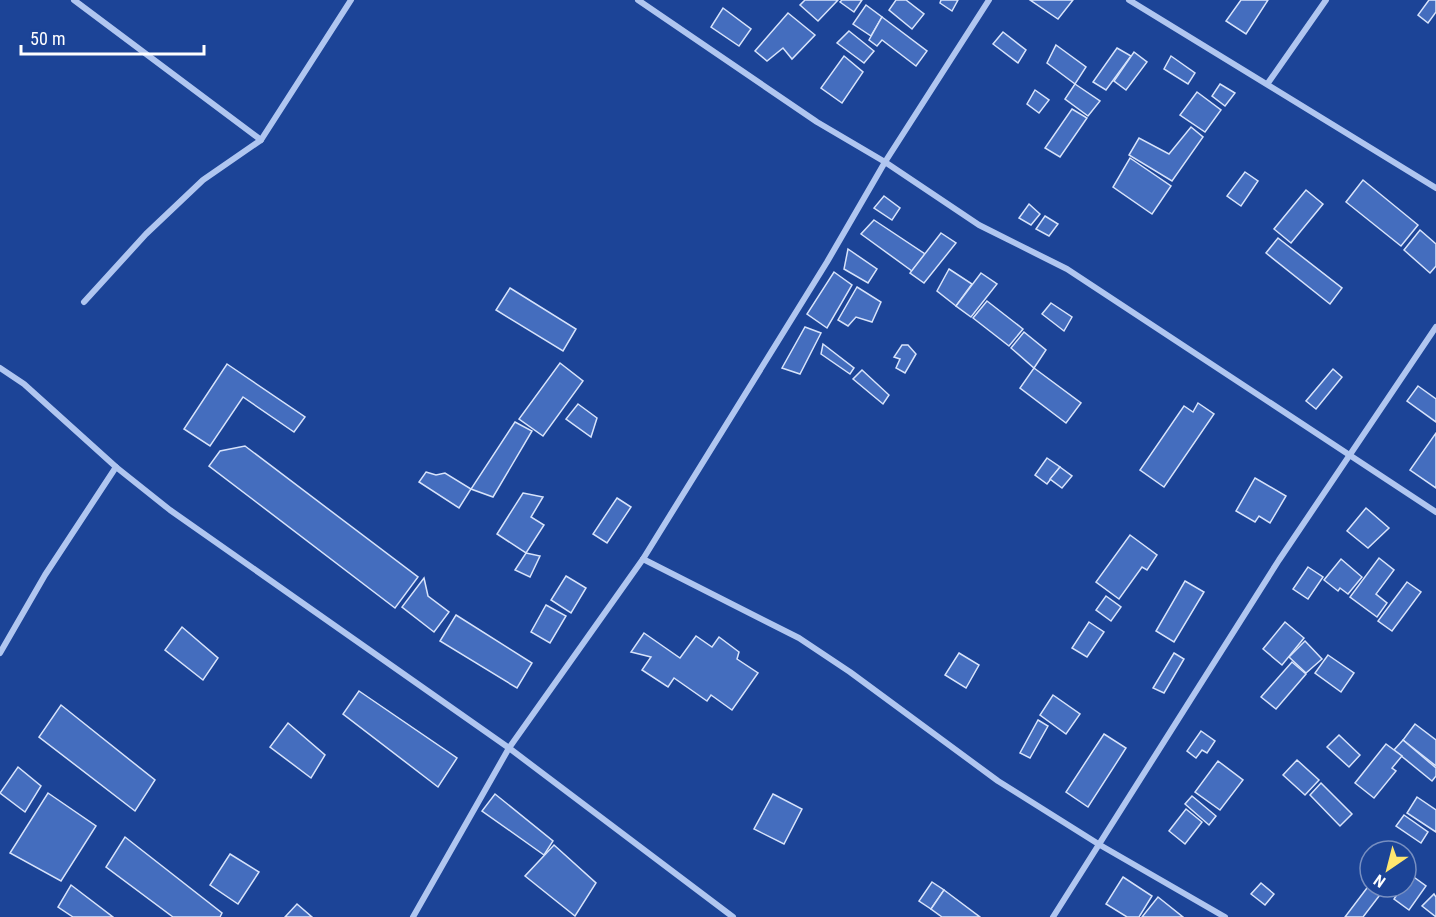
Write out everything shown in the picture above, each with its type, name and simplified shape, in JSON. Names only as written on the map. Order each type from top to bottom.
[{"type":"street","points":[[74,0],[261,140]]},
{"type":"street","points":[[84,302],[146,234],[203,180],[261,140],[351,0]]},
{"type":"street","points":[[638,0],[817,122],[885,162],[979,225],[1067,269],[1436,512]]},
{"type":"street","points":[[413,917],[509,748],[643,559],[827,262],[885,162],[988,0]]},
{"type":"street","points":[[1129,0],[1268,83],[1436,188]]},
{"type":"street","points":[[1268,83],[1326,0]]},
{"type":"street","points":[[1053,917],[1279,560],[1436,327]]},
{"type":"street","points":[[0,368],[24,384],[116,467],[170,510],[509,748],[732,917]]},
{"type":"street","points":[[0,653],[45,575],[116,467]]},
{"type":"street","points":[[643,559],[799,638],[850,672],[998,781],[1100,845],[1225,917]]},
{"type":"building","points":[[805,0],[838,0],[818,21],[800,5]]},
{"type":"building","points":[[842,0],[862,0],[854,12],[840,2]]},
{"type":"building","points":[[896,0],[906,0],[924,14],[912,29],[889,10]]},
{"type":"building","points":[[941,0],[958,0],[952,11],[940,3]]},
{"type":"building","points":[[1030,0],[1073,0],[1058,19]]},
{"type":"building","points":[[1241,0],[1268,0],[1246,34],[1226,21]]},
{"type":"building","points":[[1429,0],[1436,0],[1436,12],[1428,23],[1418,15]]},
{"type":"building","points":[[866,5],[882,17],[871,36],[853,24]]},
{"type":"building","points":[[723,8],[751,29],[739,46],[711,27]]},
{"type":"building","points":[[788,13],[815,35],[792,59],[783,48],[767,61],[755,51]]},
{"type":"building","points":[[882,17],[927,51],[916,66],[882,40],[877,46],[869,40]]},
{"type":"building","points":[[849,31],[874,51],[864,63],[837,43]]},
{"type":"building","points":[[1003,32],[1026,50],[1018,63],[993,44]]},
{"type":"building","points":[[1056,45],[1086,67],[1075,84],[1047,63]]},
{"type":"building","points":[[1117,48],[1131,56],[1106,90],[1093,82]]},
{"type":"building","points":[[1134,52],[1147,62],[1126,90],[1114,81]]},
{"type":"building","points":[[844,56],[863,72],[842,103],[821,88]]},
{"type":"building","points":[[1171,56],[1195,73],[1188,84],[1164,69]]},
{"type":"building","points":[[1075,84],[1100,101],[1088,116],[1065,99]]},
{"type":"building","points":[[1220,84],[1235,93],[1225,106],[1212,96]]},
{"type":"building","points":[[1035,90],[1049,100],[1039,113],[1027,104]]},
{"type":"building","points":[[1197,92],[1221,110],[1205,132],[1180,115]]},
{"type":"building","points":[[1072,109],[1087,118],[1060,157],[1045,148]]},
{"type":"building","points":[[1191,127],[1203,137],[1172,181],[1129,155],[1139,138],[1169,154]]},
{"type":"building","points":[[1130,158],[1171,186],[1152,214],[1113,187]]},
{"type":"building","points":[[1245,172],[1258,181],[1241,206],[1227,196]]},
{"type":"building","points":[[1363,180],[1418,225],[1401,246],[1346,202]]},
{"type":"building","points":[[1306,190],[1323,204],[1291,243],[1274,229]]},
{"type":"building","points":[[884,196],[900,208],[892,220],[874,208]]},
{"type":"building","points":[[1029,204],[1040,214],[1031,225],[1019,218]]},
{"type":"building","points":[[1045,216],[1058,224],[1049,236],[1036,229]]},
{"type":"building","points":[[874,220],[925,254],[912,271],[861,234]]},
{"type":"building","points":[[1420,230],[1436,244],[1436,266],[1430,273],[1404,250]]},
{"type":"building","points":[[941,233],[956,243],[924,283],[910,273]]},
{"type":"building","points":[[1278,238],[1342,288],[1330,304],[1266,253]]},
{"type":"building","points":[[848,249],[877,269],[868,283],[844,269]]},
{"type":"building","points":[[949,269],[972,284],[956,306],[937,291]]},
{"type":"building","points":[[834,272],[852,285],[827,328],[807,314]]},
{"type":"building","points":[[981,273],[997,284],[971,317],[956,306]]},
{"type":"building","points":[[857,287],[881,302],[872,322],[856,317],[848,326],[838,320]]},
{"type":"building","points":[[510,288],[576,329],[563,351],[496,310]]},
{"type":"building","points":[[987,301],[1023,329],[1009,346],[973,318]]},
{"type":"building","points":[[1051,303],[1072,317],[1064,331],[1042,314]]},
{"type":"building","points":[[805,327],[821,333],[800,374],[782,368]]},
{"type":"building","points":[[1024,332],[1046,350],[1034,368],[1011,348]]},
{"type":"building","points":[[823,344],[854,368],[850,374],[821,354]]},
{"type":"building","points":[[902,345],[908,345],[916,354],[905,373],[896,368],[900,359],[894,357]]},
{"type":"building","points":[[560,363],[583,381],[543,436],[519,419]]},
{"type":"building","points":[[227,364],[305,417],[294,432],[243,397],[210,446],[184,429]]},
{"type":"building","points":[[1034,368],[1081,403],[1066,423],[1020,388]]},
{"type":"building","points":[[1333,369],[1342,377],[1316,409],[1306,401]]},
{"type":"building","points":[[862,370],[889,395],[883,404],[853,379]]},
{"type":"building","points":[[1418,386],[1436,399],[1436,422],[1407,401]]},
{"type":"building","points":[[1198,403],[1214,414],[1164,487],[1140,470],[1184,406],[1193,412]]},
{"type":"building","points":[[578,404],[597,418],[591,437],[566,419]]},
{"type":"building","points":[[515,422],[532,431],[493,497],[471,489]]},
{"type":"building","points":[[1436,433],[1436,488],[1410,470]]},
{"type":"building","points":[[245,446],[418,577],[395,608],[209,466],[220,451]]},
{"type":"building","points":[[1047,458],[1060,467],[1047,484],[1035,475]]},
{"type":"building","points":[[1060,467],[1072,476],[1062,488],[1050,479]]},
{"type":"building","points":[[426,472],[436,475],[445,473],[471,489],[459,508],[419,482]]},
{"type":"building","points":[[1255,478],[1286,496],[1270,523],[1259,516],[1255,522],[1236,511]]},
{"type":"building","points":[[523,493],[543,497],[531,517],[544,525],[526,553],[497,534]]},
{"type":"building","points":[[617,498],[631,507],[607,543],[593,534]]},
{"type":"building","points":[[1366,508],[1389,528],[1368,548],[1347,531]]},
{"type":"building","points":[[1130,535],[1157,555],[1147,570],[1142,567],[1119,599],[1096,582]]},
{"type":"building","points":[[526,553],[540,556],[530,577],[515,570]]},
{"type":"building","points":[[1379,558],[1394,570],[1376,594],[1387,603],[1377,617],[1350,597]]},
{"type":"building","points":[[1341,559],[1362,577],[1348,594],[1340,588],[1338,591],[1324,580]]},
{"type":"building","points":[[1308,567],[1323,577],[1308,599],[1293,589]]},
{"type":"building","points":[[566,576],[586,588],[571,613],[551,600]]},
{"type":"building","points":[[424,578],[428,596],[449,612],[434,632],[402,607]]},
{"type":"building","points":[[1185,581],[1204,592],[1174,642],[1156,631]]},
{"type":"building","points":[[1407,582],[1421,592],[1392,631],[1378,621]]},
{"type":"building","points":[[1106,596],[1121,607],[1111,621],[1096,610]]},
{"type":"building","points":[[546,605],[566,616],[550,643],[531,632]]},
{"type":"building","points":[[456,615],[532,663],[517,688],[440,641]]},
{"type":"building","points":[[1089,622],[1104,632],[1087,657],[1072,648]]},
{"type":"building","points":[[1285,622],[1304,638],[1282,665],[1263,649]]},
{"type":"building","points":[[182,627],[218,658],[203,680],[165,650]]},
{"type":"building","points":[[644,633],[680,658],[696,636],[712,647],[719,637],[739,652],[737,659],[758,673],[732,710],[711,695],[707,701],[674,678],[668,687],[642,670],[651,657],[631,652]]},
{"type":"building","points":[[1305,641],[1322,659],[1306,673],[1289,657]]},
{"type":"building","points":[[959,653],[979,665],[966,688],[945,675]]},
{"type":"building","points":[[1174,653],[1184,659],[1164,693],[1153,688]]},
{"type":"building","points":[[1328,655],[1354,673],[1341,692],[1315,673]]},
{"type":"building","points":[[1292,662],[1306,674],[1276,709],[1261,697]]},
{"type":"building","points":[[359,691],[457,758],[438,787],[343,714]]},
{"type":"building","points":[[1053,695],[1080,714],[1066,734],[1040,715]]},
{"type":"building","points":[[61,705],[155,780],[135,811],[39,737]]},
{"type":"building","points":[[1038,720],[1048,726],[1030,758],[1020,753]]},
{"type":"building","points":[[288,723],[325,755],[311,778],[270,747]]},
{"type":"building","points":[[1415,724],[1436,740],[1436,766],[1403,740]]},
{"type":"building","points":[[1201,731],[1215,741],[1207,753],[1202,750],[1196,758],[1187,751]]},
{"type":"building","points":[[1104,734],[1126,748],[1088,807],[1066,792]]},
{"type":"building","points":[[1339,735],[1360,755],[1349,767],[1327,747]]},
{"type":"building","points":[[1403,740],[1436,768],[1436,776],[1432,781],[1394,750]]},
{"type":"building","points":[[1386,744],[1402,756],[1392,768],[1396,771],[1374,798],[1355,783]]},
{"type":"building","points":[[1297,760],[1319,780],[1305,795],[1283,775]]},
{"type":"building","points":[[1218,761],[1243,780],[1220,810],[1195,792]]},
{"type":"building","points":[[18,767],[41,786],[25,812],[0,793]]},
{"type":"building","points":[[1321,783],[1352,814],[1340,826],[1310,795]]},
{"type":"building","points":[[48,793],[96,826],[61,881],[10,853]]},
{"type":"building","points":[[495,794],[553,841],[544,855],[482,811]]},
{"type":"building","points":[[773,794],[802,809],[784,844],[754,829]]},
{"type":"building","points":[[1192,796],[1216,816],[1209,825],[1185,804]]},
{"type":"building","points":[[1417,797],[1436,810],[1436,832],[1407,813]]},
{"type":"building","points":[[1186,809],[1202,822],[1185,844],[1169,831]]},
{"type":"building","points":[[1404,815],[1428,832],[1421,843],[1396,826]]},
{"type":"building","points":[[125,837],[222,913],[220,917],[173,917],[106,867]]},
{"type":"building","points":[[554,845],[596,883],[575,916],[525,876]]},
{"type":"building","points":[[230,854],[259,872],[238,904],[210,885]]},
{"type":"building","points":[[1123,877],[1152,896],[1139,917],[1127,917],[1106,904]]},
{"type":"building","points":[[1418,880],[1426,886],[1418,897]]},
{"type":"building","points":[[932,882],[944,890],[931,909],[919,901]]},
{"type":"building","points":[[1261,883],[1274,894],[1265,905],[1251,894]]},
{"type":"building","points":[[71,885],[113,917],[73,917],[58,907]]},
{"type":"building","points":[[944,890],[980,917],[942,917],[931,909]]},
{"type":"building","points":[[1434,894],[1436,897],[1436,917],[1422,906]]},
{"type":"building","points":[[1158,897],[1183,917],[1142,917]]},
{"type":"building","points":[[1359,899],[1377,899],[1363,917],[1345,917]]},
{"type":"building","points":[[1394,899],[1417,899],[1409,910]]},
{"type":"building","points":[[297,904],[312,917],[285,917]]}]
